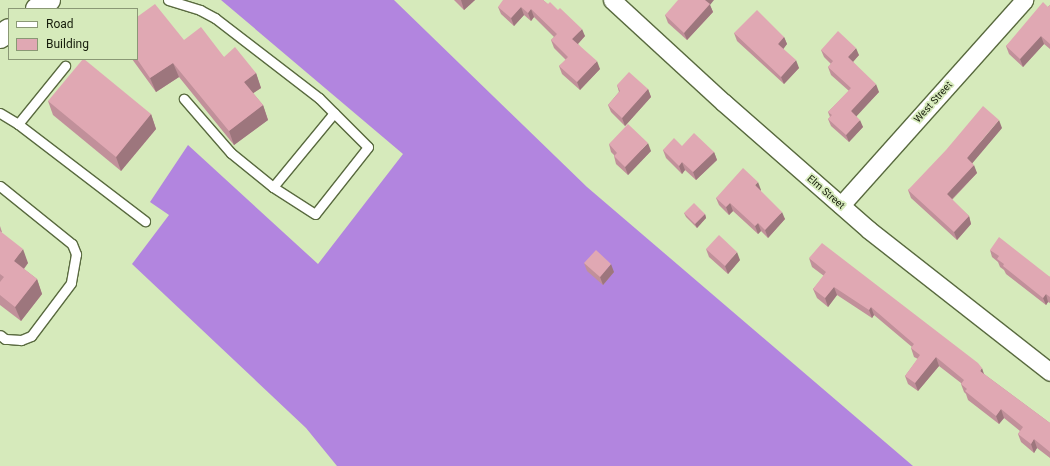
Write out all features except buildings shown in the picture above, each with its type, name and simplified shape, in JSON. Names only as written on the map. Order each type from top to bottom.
[{"type":"main road","points":[[38,8],[49,0]]},
{"type":"main road","points":[[0,37],[8,31]]},
{"type":"street","name":"Elm Street","points":[[612,0],[723,102],[841,205],[1050,372]]},
{"type":"street","name":"West Street","points":[[841,205],[1024,0]]},
{"type":"lane","points":[[168,0],[200,10],[215,18],[319,98],[368,147],[315,214],[273,187],[230,153],[184,99]]},
{"type":"lane","points":[[18,124],[65,66]]},
{"type":"lane","points":[[0,113],[18,124],[145,221]]},
{"type":"lane","points":[[273,187],[334,113]]},
{"type":"lane","points":[[0,186],[72,244],[76,254],[71,283],[31,336],[21,340],[2,340]]},
{"type":"shaded area","points":[[221,0],[394,0],[587,187],[913,466],[337,466],[306,428],[132,264],[169,215],[150,202],[188,145],[318,264],[403,154]]}]
